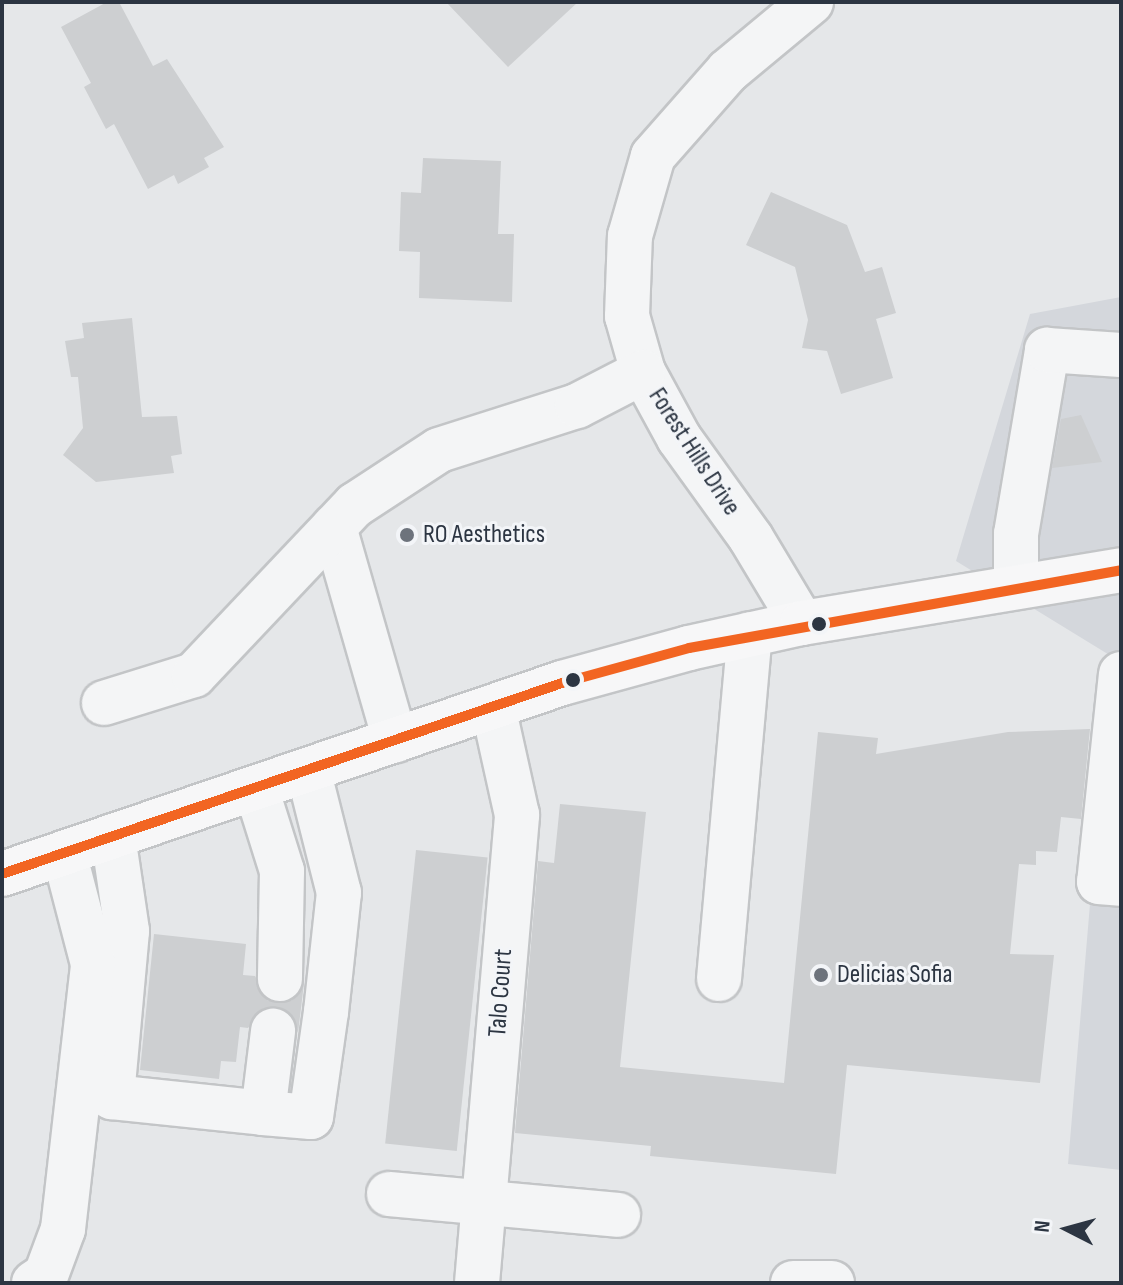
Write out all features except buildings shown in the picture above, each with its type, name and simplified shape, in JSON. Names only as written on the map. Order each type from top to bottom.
[{"type":"main road","points":[[2,874],[493,707],[750,634],[1121,570]]},
{"type":"street","name":"Forest Hills Drive","points":[[802,623],[751,538],[679,438],[643,372],[627,316],[630,236],[653,156],[728,71],[811,2]]},
{"type":"street","points":[[1016,587],[1016,534],[1047,350],[1121,355]]},
{"type":"street","points":[[104,703],[194,675],[355,505],[439,450],[577,406],[643,372]]},
{"type":"street","points":[[1027,468],[1038,455],[1052,389],[1074,378],[1121,380]]},
{"type":"street","points":[[334,527],[395,740]]},
{"type":"street","points":[[719,979],[750,634]]},
{"type":"street","points":[[1121,674],[1099,882],[1121,884]]},
{"type":"street","name":"Talo Court","points":[[477,1283],[517,815],[493,707]]},
{"type":"street","points":[[113,836],[127,931],[112,1097],[311,1117],[339,893],[308,770]]},
{"type":"street","points":[[256,788],[282,871],[280,979]]},
{"type":"street","points":[[34,1283],[46,1275],[63,1229],[93,964],[64,853]]},
{"type":"street","points":[[263,1113],[273,1031]]},
{"type":"street","points":[[389,1194],[618,1215]]},
{"type":"street","points":[[793,1283],[832,1283]]},
{"type":"shaded area","points":[[1121,297],[1121,1170],[1068,1164],[1111,656],[956,561],[1030,314]]},
{"type":"transit line","points":[[2,874],[562,683],[689,648],[1121,570]]},
{"type":"place","name":"RO Aesthetics","points":[[407,535]]},
{"type":"place","name":"Delicias Sofia","points":[[821,975]]}]
